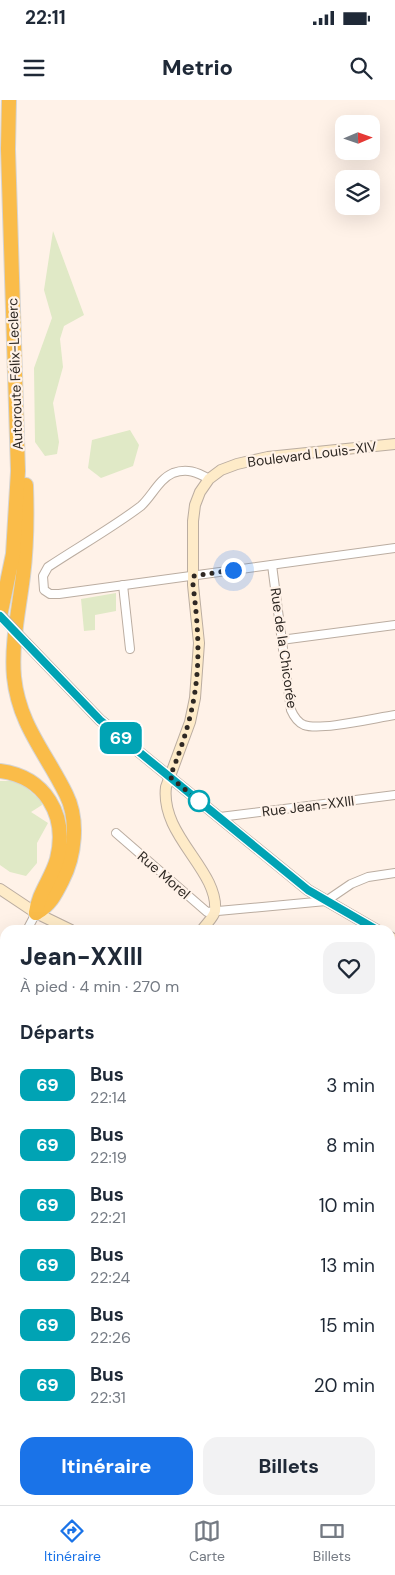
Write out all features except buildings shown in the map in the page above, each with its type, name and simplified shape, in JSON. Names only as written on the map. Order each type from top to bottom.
[{"type":"highway","name":"Autoroute Félix-Leclerc","points":[[0,616],[14,554],[18,470],[8,149],[10,100]]},
{"type":"highway","points":[[18,470],[26,479],[27,527],[14,651],[17,696],[43,757],[66,794],[72,812],[74,829],[70,861],[66,874],[48,906],[36,913]]},
{"type":"highway","points":[[0,771],[17,773],[35,783],[46,795],[56,815],[60,839],[57,858],[51,875],[37,900],[36,913]]},
{"type":"main road","name":"Boulevard Louis-XIV","points":[[209,479],[222,470],[237,464],[268,458],[395,444]]},
{"type":"main road","points":[[206,925],[215,913],[214,898],[206,880],[175,830],[167,810],[165,797],[170,777],[190,722],[195,698],[199,643],[193,585],[195,504],[209,479]]},
{"type":"main road","points":[[0,616],[100,720],[308,890],[368,925]]},
{"type":"main road","points":[[0,889],[36,913],[61,925]]},
{"type":"street","points":[[209,479],[198,472],[186,470],[172,474],[163,480],[142,505],[48,567],[43,576],[42,585],[44,590],[50,594],[395,548]]},
{"type":"street","name":"Rue de la Chicorée","points":[[272,565],[291,710],[296,720],[305,725],[318,727],[395,715]]},
{"type":"street","points":[[123,585],[130,649]]},
{"type":"street","points":[[281,640],[395,625]]},
{"type":"street","name":"Rue Jean-XXIII","points":[[220,817],[395,794]]},
{"type":"street","name":"Rue Morel","points":[[116,833],[207,912],[215,913]]},
{"type":"street","points":[[215,913],[225,910],[326,901],[351,884],[368,877],[395,873]]},
{"type":"street","points":[[30,925],[36,913]]},
{"type":"green space","points":[[53,231],[84,315],[64,326],[60,339],[63,367],[53,403],[59,442],[57,454],[45,456],[35,442],[34,368],[52,318],[44,290]]},
{"type":"green space","points":[[130,430],[139,445],[133,466],[101,478],[88,468],[92,440]]},
{"type":"green space","points":[[116,593],[116,611],[95,615],[95,630],[84,631],[81,599]]},
{"type":"green space","points":[[0,781],[19,781],[41,801],[42,805],[31,812],[48,823],[37,843],[37,863],[26,876],[10,872],[0,865]]},
{"type":"bus line","name":"69","points":[[0,616],[74,696],[100,720],[308,890],[368,925]]},
{"type":"route","points":[[199,801],[170,777],[190,722],[195,698],[199,643],[193,585],[194,576],[233,570]]}]
